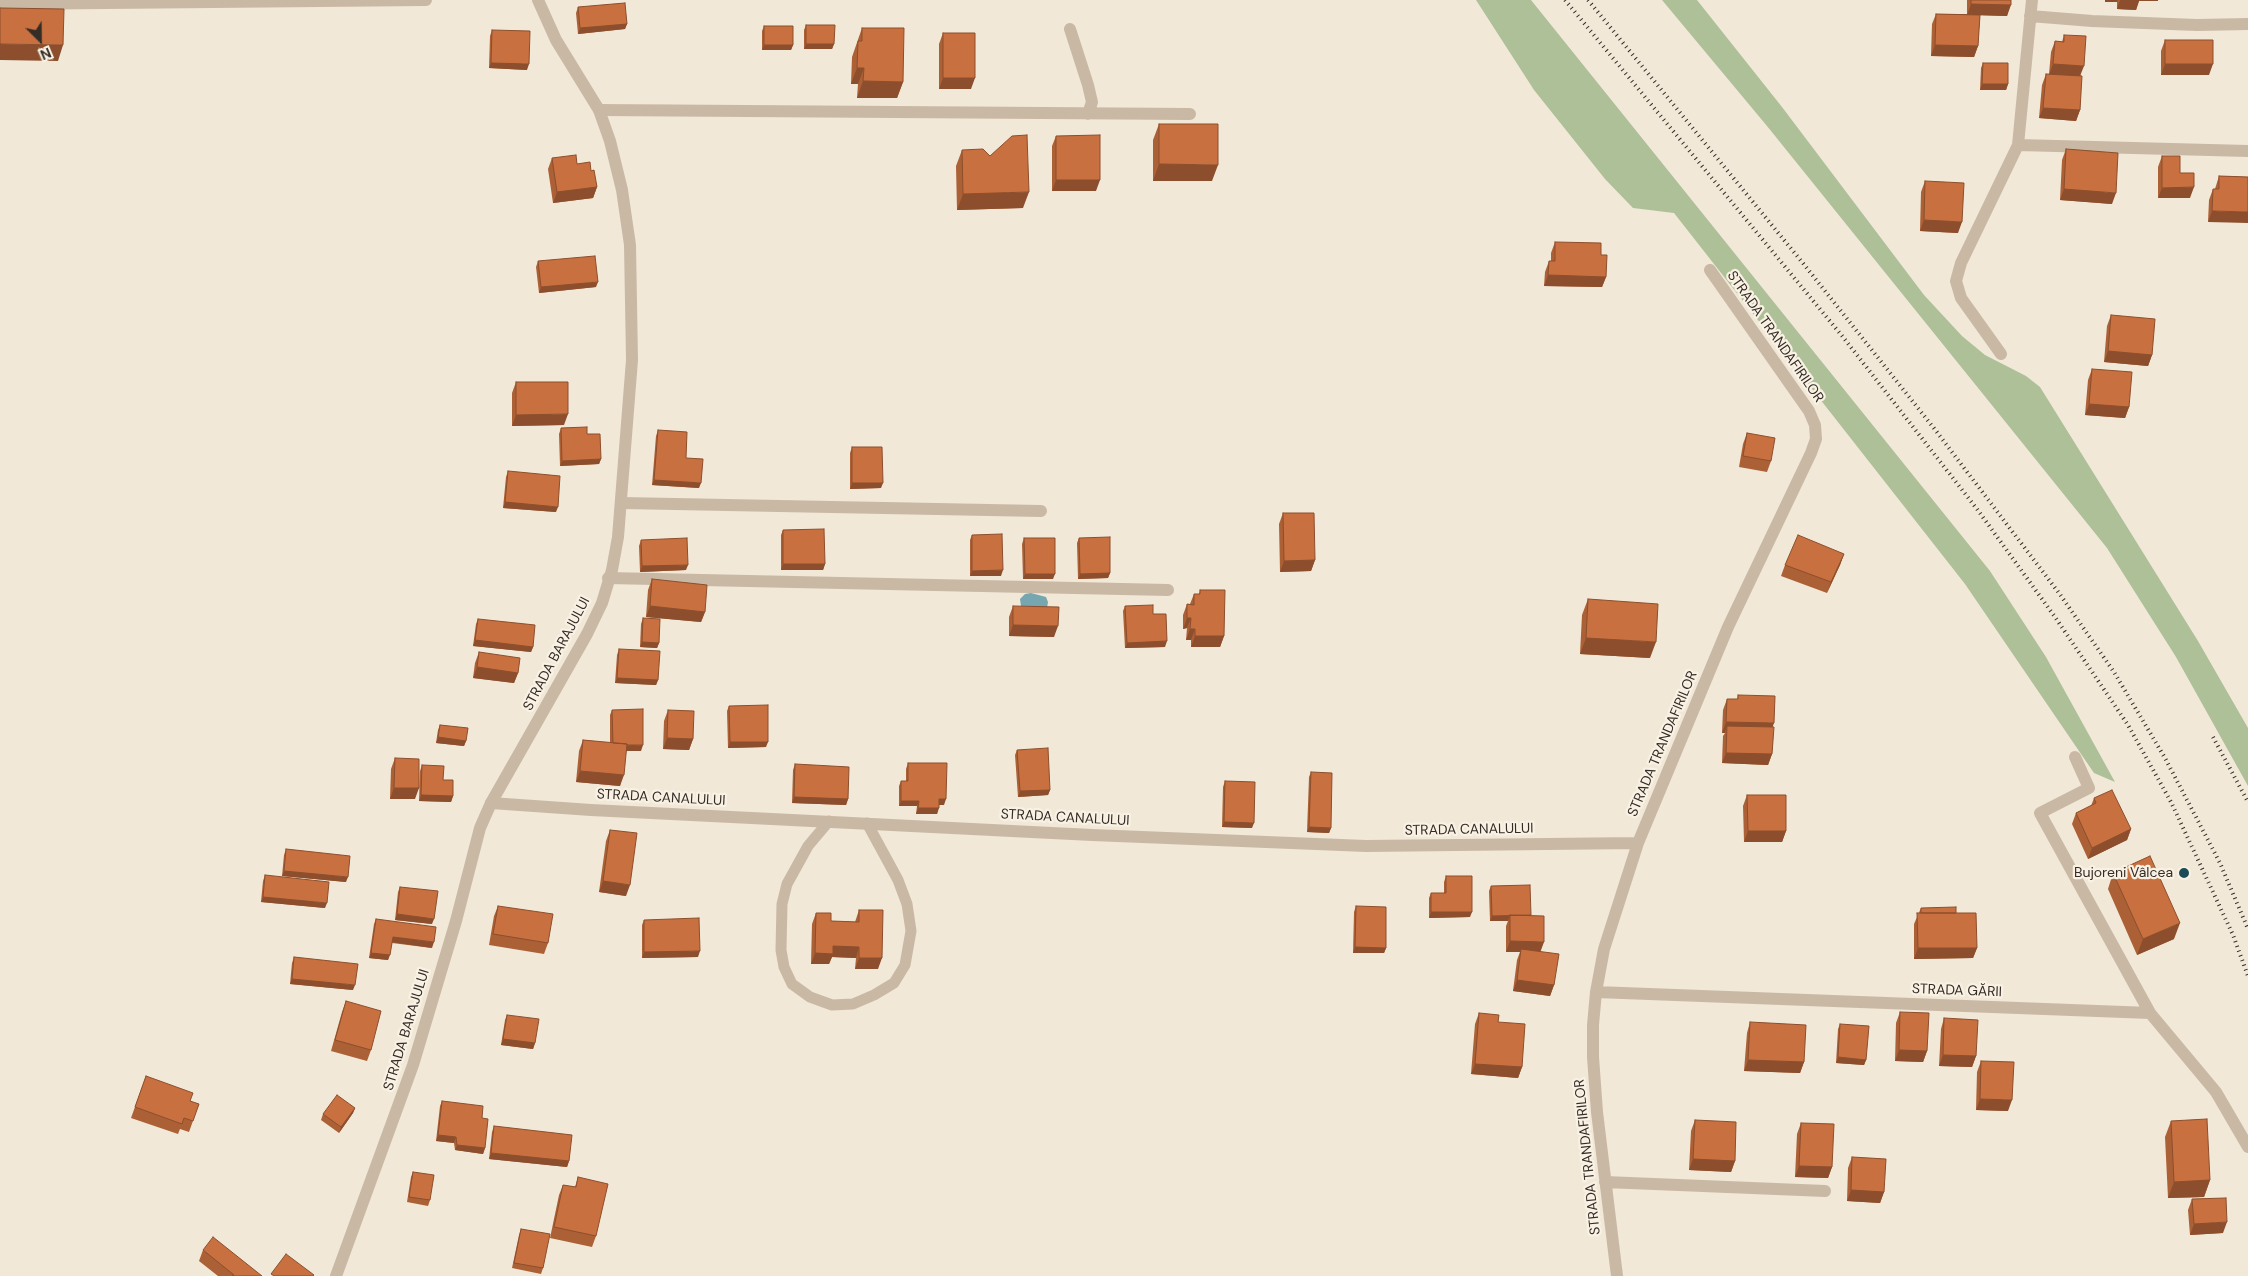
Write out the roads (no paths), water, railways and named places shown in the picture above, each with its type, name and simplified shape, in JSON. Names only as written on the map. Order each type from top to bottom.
[{"type":"street","points":[[0,4],[426,0]]},
{"type":"street","name":"STRADA BARAJULUI","points":[[336,1276],[413,1064],[456,920],[480,828],[491,803],[588,634],[602,603],[608,578],[612,570],[622,503],[632,360],[630,245],[620,182],[610,141],[599,110],[556,40],[538,0]]},
{"type":"street","points":[[2001,354],[1961,298],[1956,281],[1961,263],[2018,145],[2032,0]]},
{"type":"street","points":[[2030,16],[2092,21],[2197,25],[2248,24]]},
{"type":"street","points":[[1070,29],[1092,102],[1088,114]]},
{"type":"street","points":[[599,110],[1190,114]]},
{"type":"street","points":[[2018,145],[2248,151]]},
{"type":"street","name":"STRADA TRANDAFIRILOR","points":[[1617,1276],[1604,1182],[1593,1057],[1596,992],[1604,949],[1638,842],[1728,627],[1816,439],[1815,425],[1809,411],[1710,270]]},
{"type":"street","points":[[622,503],[1041,511]]},
{"type":"street","points":[[608,578],[1168,590]]},
{"type":"street","points":[[2074,757],[2089,788],[2040,813],[2150,1013],[2216,1092],[2248,1147]]},
{"type":"street","name":"STRADA CANALULUI","points":[[491,803],[867,823],[1366,846],[1638,842]]},
{"type":"street","name":"STRADA GĂRII","points":[[1596,992],[2150,1013]]},
{"type":"street","points":[[1604,1182],[1825,1190]]},
{"type":"lane","points":[[829,821],[808,846],[796,864],[787,884],[782,904],[781,950],[784,968],[792,984],[810,997],[832,1005],[853,1004],[874,995],[894,983],[905,965],[911,931],[907,904],[898,880],[867,823]]},
{"type":"water","points":[[1031,593],[1046,597],[1048,602],[1047,608],[1021,606],[1020,599],[1025,594]]},
{"type":"railway","points":[[1565,0],[1843,337],[1977,509],[2055,617],[2128,725],[2171,802],[2233,935],[2248,976]]},
{"type":"railway","points":[[1588,0],[1802,262],[1933,427],[2059,593],[2114,672],[2165,758],[2220,863],[2248,929]]},
{"type":"railway","points":[[2213,737],[2248,802]]},
{"type":"place","name":"Bujoreni Vâlcea","points":[[2184,873]]}]
